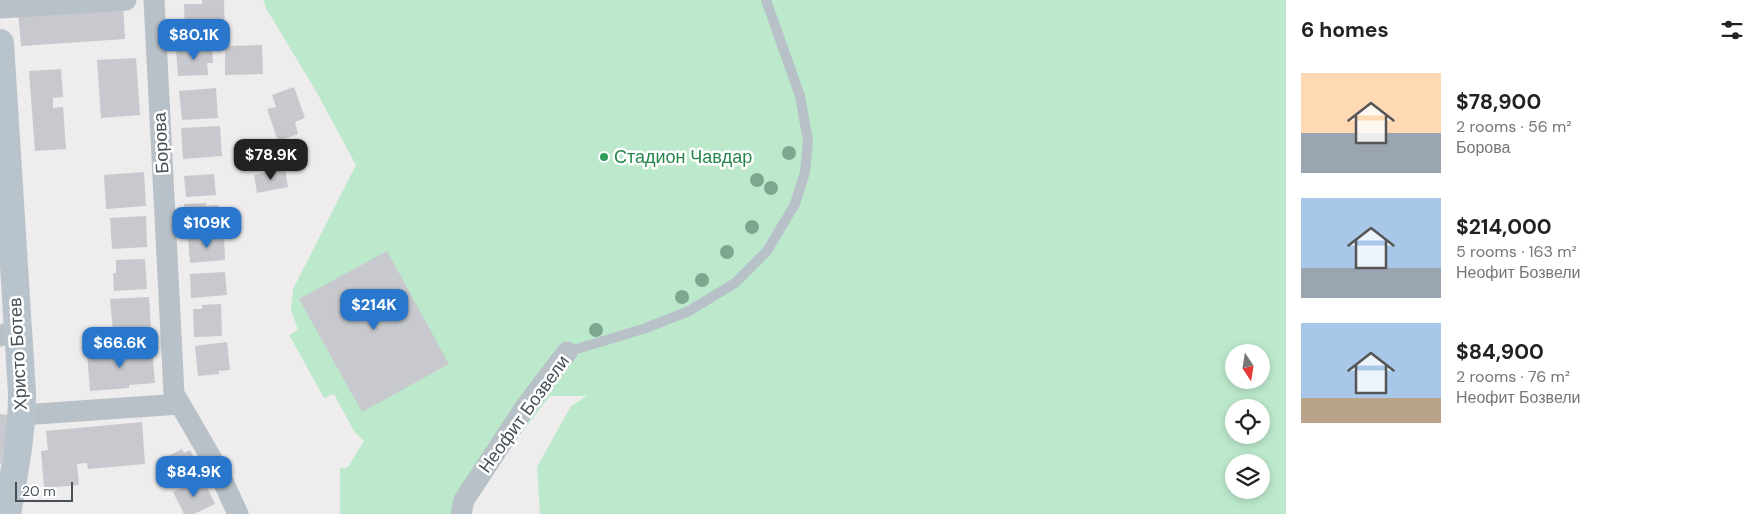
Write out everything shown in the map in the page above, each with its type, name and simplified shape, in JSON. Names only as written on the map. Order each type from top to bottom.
[{"type":"main road","name":"Христо Ботев","points":[[0,43],[9,332],[22,415],[7,514]]},
{"type":"street","points":[[0,8],[126,0]]},
{"type":"street","name":"Борова","points":[[154,0],[174,394],[180,404]]},
{"type":"street","name":"Неофит Бозвели","points":[[461,514],[464,500],[526,406],[567,352]]},
{"type":"street","points":[[22,415],[180,404],[217,468],[238,514]]},
{"type":"lane","name":"Неофит Бозвели","points":[[567,352],[646,328],[689,311],[734,283],[767,251],[795,204],[805,172],[808,141],[800,96],[766,0]]},
{"type":"green space","points":[[263,0],[1286,0],[1286,514],[540,514],[537,467],[571,406],[587,396],[550,396],[475,492],[467,514],[340,514],[340,469],[348,467],[364,441],[354,431],[334,394],[324,398],[289,335],[298,330],[291,310],[293,289],[356,165],[316,91],[267,10]]},
{"type":"building","points":[[202,0],[224,0],[225,37],[185,38],[184,4],[202,4]]},
{"type":"building","points":[[123,5],[125,39],[21,46],[18,11]]},
{"type":"building","points":[[262,45],[263,74],[225,75],[225,46]]},
{"type":"building","points":[[212,47],[213,63],[207,63],[208,75],[178,76],[176,49]]},
{"type":"building","points":[[136,58],[140,115],[101,118],[97,60]]},
{"type":"building","points":[[61,69],[63,97],[53,98],[53,108],[63,107],[66,149],[35,151],[29,71]]},
{"type":"building","points":[[294,87],[305,118],[295,122],[298,134],[278,141],[267,109],[276,107],[272,95]]},
{"type":"building","points":[[216,88],[218,118],[182,120],[179,91]]},
{"type":"building","points":[[220,126],[222,156],[183,159],[181,128]]},
{"type":"building","points":[[285,169],[288,187],[257,193],[254,175]]},
{"type":"building","points":[[144,172],[146,206],[106,209],[104,175]]},
{"type":"building","points":[[214,174],[216,195],[186,197],[184,176]]},
{"type":"building","points":[[206,203],[206,206],[218,205],[220,227],[187,230],[184,204]]},
{"type":"building","points":[[146,216],[147,247],[112,249],[110,218]]},
{"type":"building","points":[[224,235],[225,260],[190,263],[188,237]]},
{"type":"building","points":[[387,251],[449,364],[362,412],[299,299]]},
{"type":"building","points":[[145,259],[147,289],[114,291],[113,273],[116,273],[116,260]]},
{"type":"building","points":[[225,272],[227,295],[191,298],[190,274]]},
{"type":"building","points":[[149,297],[151,328],[113,331],[110,299]]},
{"type":"building","points":[[221,304],[222,336],[194,337],[193,309],[202,309],[202,305]]},
{"type":"building","points":[[227,342],[230,370],[219,371],[219,374],[198,376],[195,346]]},
{"type":"building","points":[[152,349],[155,383],[129,385],[129,388],[90,391],[87,353]]},
{"type":"building","points":[[0,414],[10,415],[1,464],[0,464]]},
{"type":"building","points":[[142,422],[145,464],[88,469],[87,463],[77,464],[79,485],[44,488],[41,451],[48,450],[46,431]]},
{"type":"building","points":[[182,449],[184,453],[190,450],[201,470],[172,486],[159,461]]},
{"type":"building","points":[[203,479],[215,504],[194,514],[184,514],[173,492]]},
{"type":"place","name":"Стадион Чавдар","points":[[604,157]]}]
